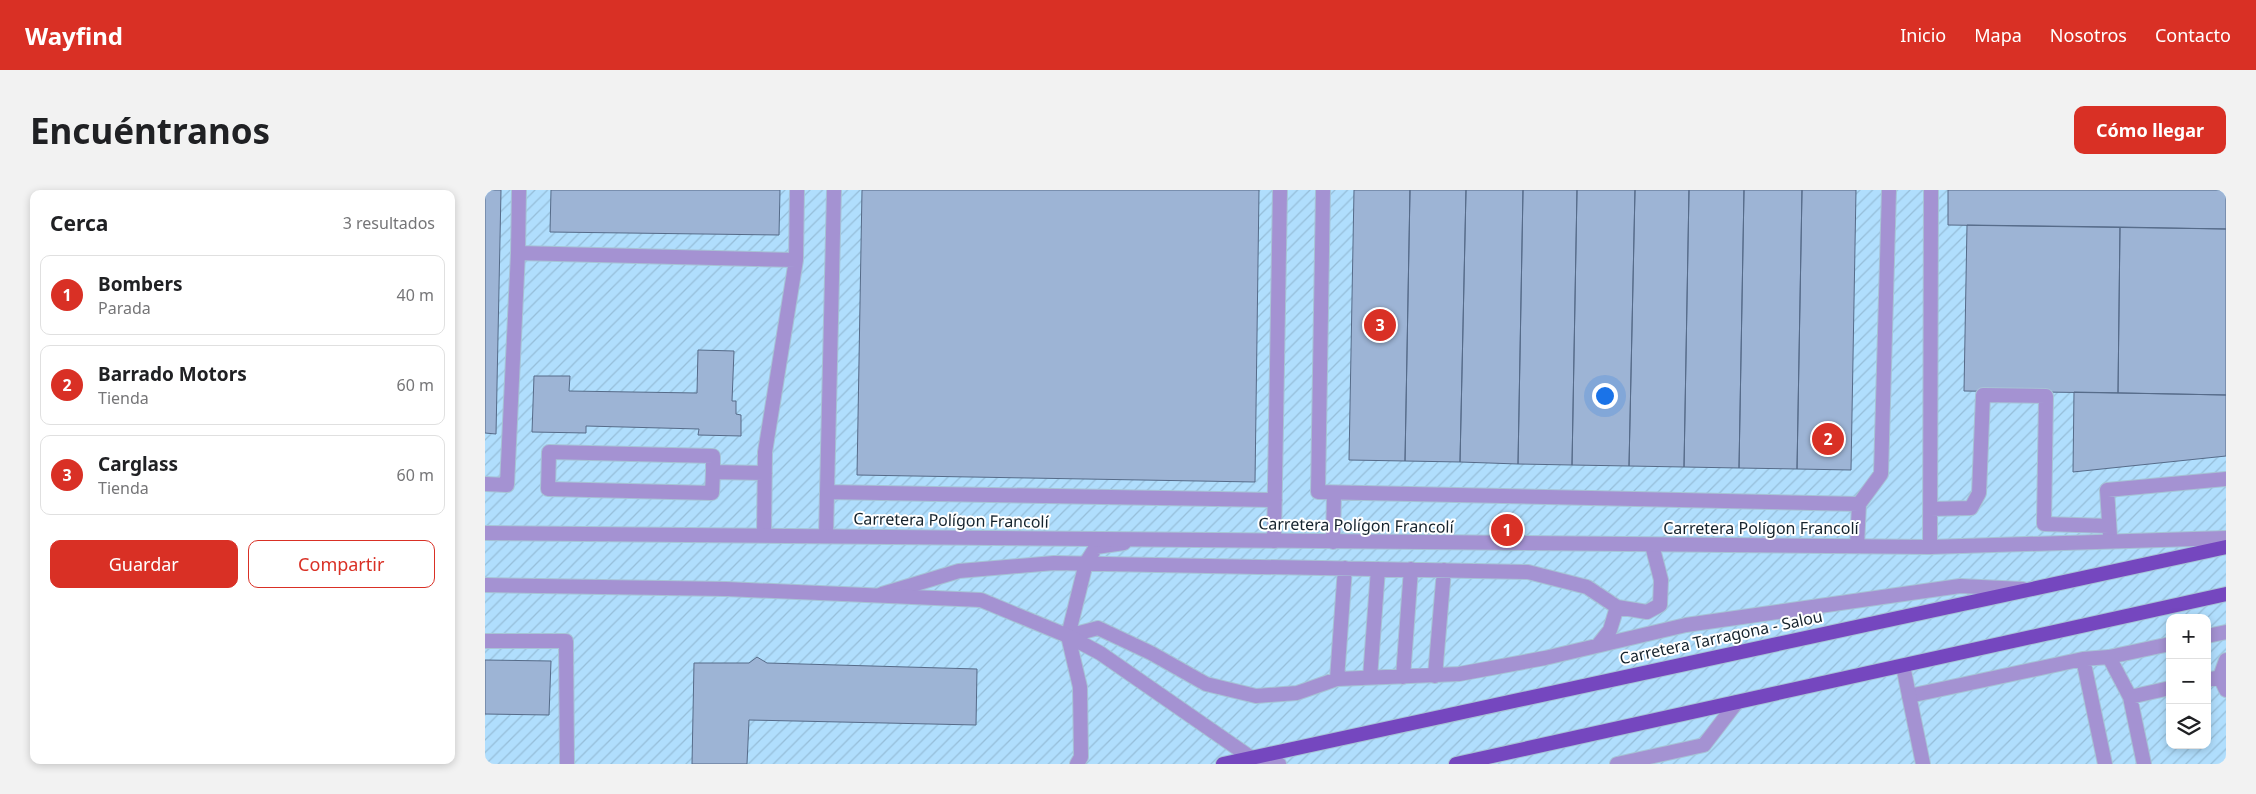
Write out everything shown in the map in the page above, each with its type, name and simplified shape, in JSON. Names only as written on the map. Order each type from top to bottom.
[{"type":"main road","name":"Carretera Tarragona - Salou","points":[[1223,764],[2226,546]]},
{"type":"main road","points":[[1457,764],[2226,594]]},
{"type":"street","points":[[485,484],[507,485],[518,253],[519,190]]},
{"type":"street","points":[[764,535],[765,452],[796,260],[797,190]]},
{"type":"street","points":[[826,536],[833,190]]},
{"type":"street","points":[[1274,541],[1280,190]]},
{"type":"street","points":[[1323,190],[1318,492],[1859,504]]},
{"type":"street","points":[[1857,546],[1859,504],[1881,474],[1889,190]]},
{"type":"street","points":[[1930,547],[1931,190]]},
{"type":"street","points":[[518,253],[796,260]]},
{"type":"street","points":[[1930,510],[1971,508],[1979,492],[1983,395],[2046,396],[2044,524],[2109,526]]},
{"type":"street","points":[[549,452],[713,456],[713,472],[712,493],[548,489],[549,452]]},
{"type":"street","points":[[713,472],[765,473]]},
{"type":"street","points":[[2110,542],[2107,490],[2226,479]]},
{"type":"street","points":[[827,492],[1275,500]]},
{"type":"street","points":[[1333,542],[1334,493]]},
{"type":"street","name":"Carretera Polígon Francolí","points":[[485,533],[1930,547],[2226,538]]},
{"type":"street","points":[[1077,764],[1081,757],[1080,687],[1068,636],[1086,563],[1096,548],[1147,540]]},
{"type":"street","points":[[879,595],[959,571],[1054,563],[1378,568],[1528,572],[1587,587],[1617,607],[1647,612],[1660,605],[1661,580],[1652,545]]},
{"type":"street","points":[[1337,679],[1345,568]]},
{"type":"street","points":[[1370,678],[1378,568]]},
{"type":"street","points":[[1403,677],[1411,569]]},
{"type":"street","points":[[1435,676],[1444,570]]},
{"type":"street","points":[[485,585],[726,589],[981,600],[1068,636],[1100,653],[1250,757],[1279,764]]},
{"type":"street","points":[[1068,636],[1098,628],[1151,653],[1206,684],[1256,696],[1297,693],[1337,679],[1459,674],[1526,662],[1686,625],[1960,586],[2029,589]]},
{"type":"street","points":[[1598,645],[1610,630],[1617,607]]},
{"type":"street","points":[[2211,635],[2226,632]]},
{"type":"street","points":[[485,641],[566,641],[567,764]]},
{"type":"street","points":[[1909,696],[2083,659],[2109,657],[2166,645]]},
{"type":"street","points":[[2109,657],[2130,697],[2144,764]]},
{"type":"street","points":[[2083,659],[2105,764]]},
{"type":"street","points":[[2226,660],[2214,678],[2226,690]]},
{"type":"street","points":[[1903,666],[1923,764]]},
{"type":"street","points":[[2130,697],[2166,689]]},
{"type":"street","points":[[1617,764],[1703,745],[1737,702]]},
{"type":"shaded area","points":[[485,190],[2226,190],[2226,764],[485,764]]},
{"type":"building","points":[[485,190],[501,190],[496,434],[485,433]]},
{"type":"building","points":[[551,190],[780,190],[779,235],[550,232]]},
{"type":"building","points":[[862,190],[1259,190],[1255,482],[857,475]]},
{"type":"building","points":[[1354,190],[1410,190],[1405,461],[1349,460]]},
{"type":"building","points":[[1410,190],[1466,190],[1460,462],[1405,461]]},
{"type":"building","points":[[1466,190],[1523,190],[1518,464],[1460,462]]},
{"type":"building","points":[[1523,190],[1577,190],[1572,465],[1518,464]]},
{"type":"building","points":[[1577,190],[1635,190],[1629,466],[1572,465]]},
{"type":"building","points":[[1635,190],[1689,190],[1684,467],[1629,466]]},
{"type":"building","points":[[1689,190],[1744,190],[1739,468],[1684,467]]},
{"type":"building","points":[[1744,190],[1802,190],[1797,469],[1739,468]]},
{"type":"building","points":[[1802,190],[1856,190],[1851,470],[1797,469]]},
{"type":"building","points":[[1948,190],[2226,190],[2226,229],[1948,225]]},
{"type":"building","points":[[1967,225],[2120,227],[2118,393],[1964,391]]},
{"type":"building","points":[[2120,227],[2226,229],[2226,395],[2118,393]]},
{"type":"building","points":[[698,350],[734,351],[732,401],[736,401],[736,414],[741,415],[741,436],[698,435],[699,429],[586,426],[586,433],[532,432],[534,376],[570,376],[569,391],[697,393]]},
{"type":"building","points":[[2074,392],[2226,395],[2226,456],[2073,472]]},
{"type":"building","points":[[757,657],[767,663],[977,669],[976,725],[749,720],[747,764],[692,764],[694,663],[749,663]]},
{"type":"building","points":[[485,660],[551,661],[549,715],[485,714]]},
{"type":"place","name":"Carglass","points":[[1380,325]]},
{"type":"place","name":"Barrado Motors","points":[[1828,439]]},
{"type":"place","name":"Bombers","points":[[1507,530]]}]
